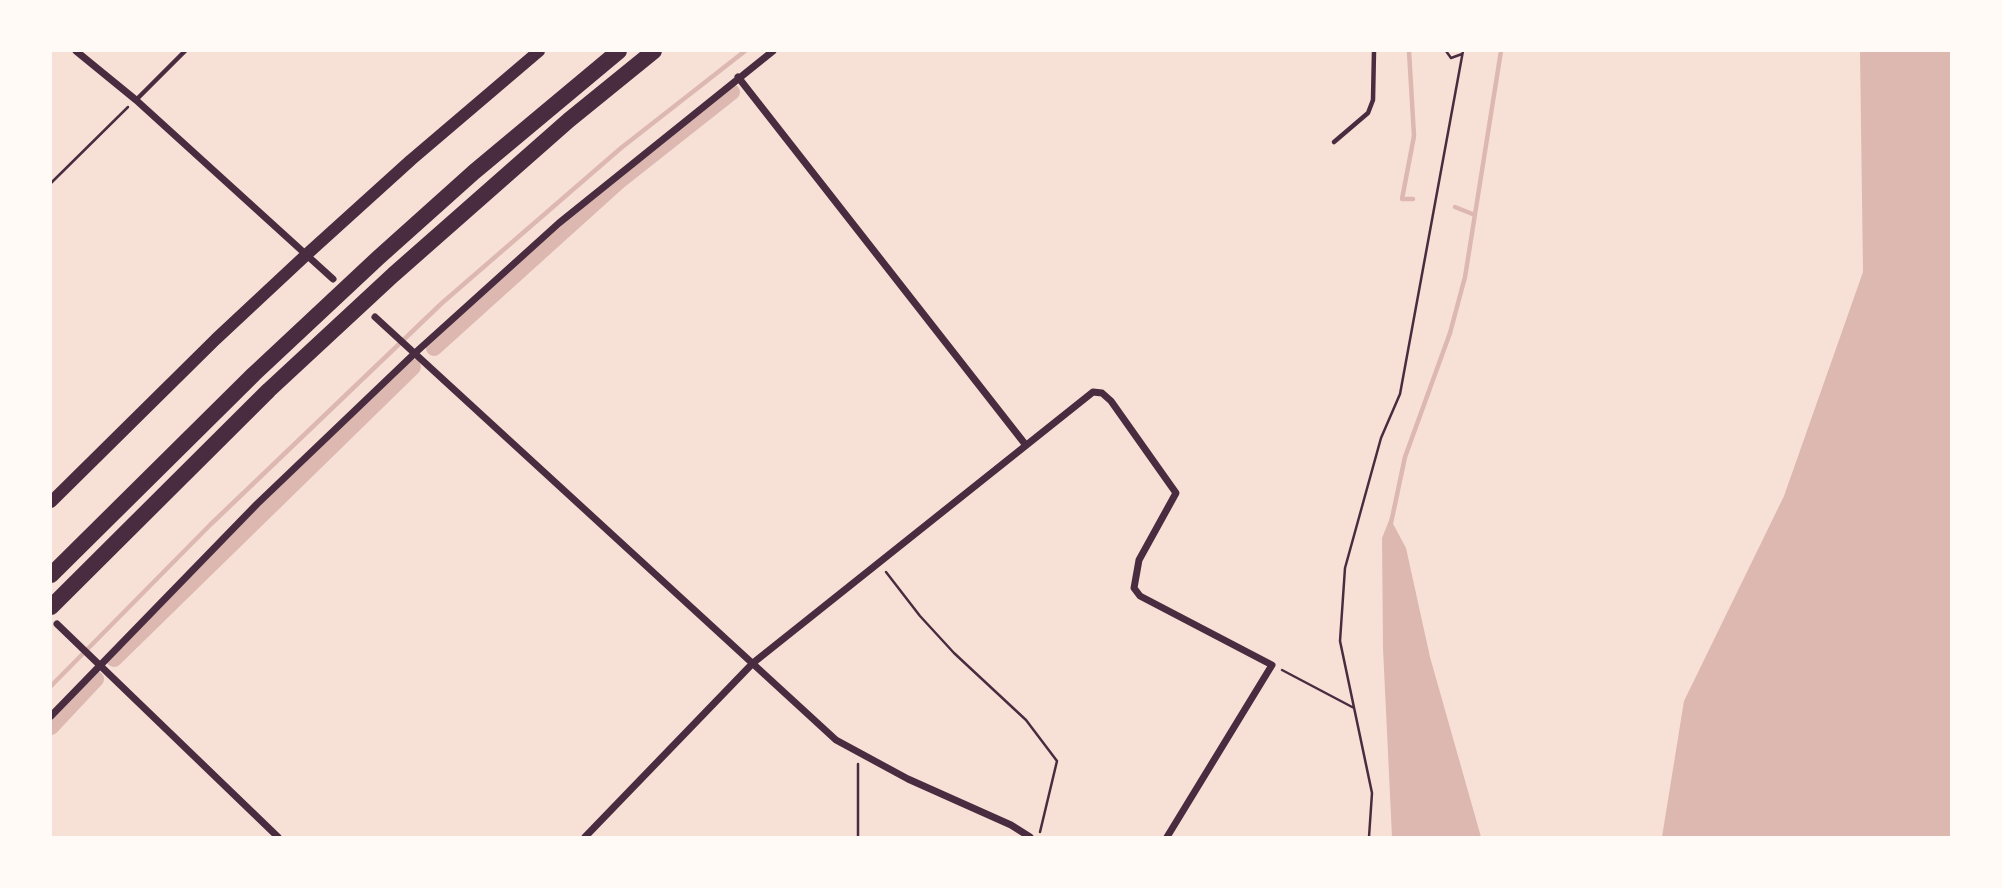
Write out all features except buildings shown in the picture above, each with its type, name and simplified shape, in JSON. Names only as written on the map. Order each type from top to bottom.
[{"type":"highway","points":[[51,575],[254,374],[378,258],[474,172],[619,51]]},
{"type":"highway","points":[[51,607],[269,390],[393,275],[569,120],[654,51]]},
{"type":"main road","points":[[51,502],[216,339],[411,160],[539,51]]},
{"type":"street","points":[[76,51],[136,100],[332,279]]},
{"type":"street","points":[[51,716],[97,662],[412,351],[559,223],[774,51]]},
{"type":"street","points":[[738,78],[1025,443]]},
{"type":"street","points":[[375,317],[836,740],[858,754],[1033,837]]},
{"type":"street","points":[[585,837],[753,663],[1016,455],[1025,443],[1093,392],[1102,393],[1145,446],[1176,493],[1139,561],[1134,588],[1140,596],[1272,665],[1167,837]]},
{"type":"street","points":[[57,624],[278,837]]},
{"type":"lane","points":[[136,100],[185,51]]},
{"type":"lane","points":[[1334,142],[1368,113],[1373,100],[1374,51]]},
{"type":"path","points":[[1446,51],[1451,58],[1463,52]]},
{"type":"path","points":[[1369,837],[1372,793],[1340,641],[1345,568],[1381,438],[1400,394],[1463,52]]},
{"type":"path","points":[[51,183],[136,100]]},
{"type":"path","points":[[880,563],[920,616],[1026,720],[1057,761],[1042,830],[1033,837]]},
{"type":"path","points":[[1272,665],[1354,708]]},
{"type":"path","points":[[858,754],[858,837]]},
{"type":"shaded area","points":[[1860,51],[1951,51],[1951,837],[1662,837],[1684,701],[1784,496],[1863,272]]},
{"type":"shaded area","points":[[1390,518],[1406,548],[1430,657],[1481,837],[1392,837],[1383,648],[1382,538]]},
{"type":"waterway","points":[[51,686],[210,525],[442,303],[621,148],[745,51]]},
{"type":"waterway","points":[[1409,51],[1414,136],[1402,199],[1413,199]]},
{"type":"waterway","points":[[1391,523],[1405,457],[1450,333],[1465,277],[1501,51]]},
{"type":"waterway","points":[[434,348],[618,182],[732,92]]},
{"type":"waterway","points":[[1455,207],[1475,215]]},
{"type":"waterway","points":[[114,659],[413,367]]},
{"type":"waterway","points":[[51,727],[96,679]]}]
